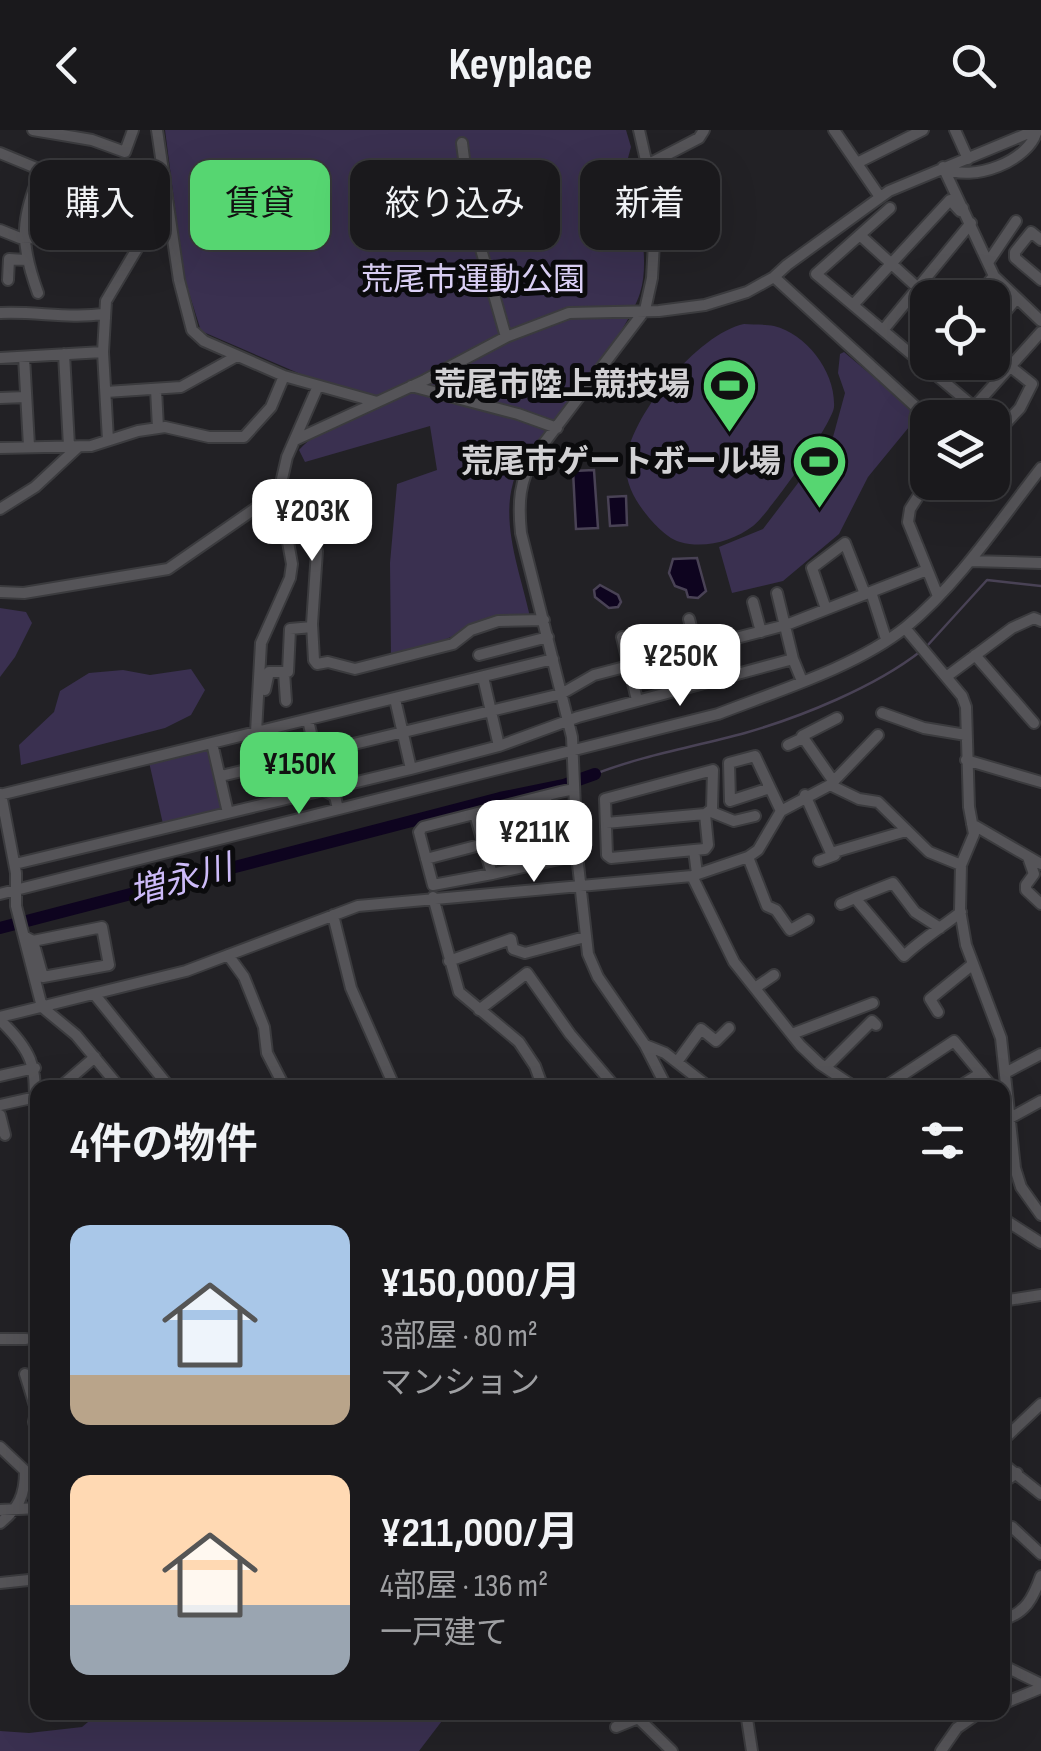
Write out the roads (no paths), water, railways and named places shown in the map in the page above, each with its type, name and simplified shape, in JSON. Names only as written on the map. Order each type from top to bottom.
[{"type":"street","points":[[33,130],[92,140],[125,152],[133,130]]},
{"type":"street","points":[[156,130],[160,160]]},
{"type":"street","points":[[639,130],[646,160]]},
{"type":"street","points":[[657,160],[699,138],[704,130]]},
{"type":"street","points":[[835,130],[880,197]]},
{"type":"street","points":[[856,163],[923,130]]},
{"type":"street","points":[[955,130],[968,159]]},
{"type":"street","points":[[296,440],[506,337],[569,312],[705,305],[746,292],[774,277],[880,197],[1036,130]]},
{"type":"street","points":[[944,168],[972,173],[999,165],[1029,146],[1036,130]]},
{"type":"street","points":[[462,143],[471,214],[506,337]]},
{"type":"street","points":[[0,153],[41,170],[24,212],[26,260],[38,294]]},
{"type":"street","points":[[944,168],[990,260],[994,276],[1041,321]]},
{"type":"street","points":[[854,305],[950,200],[960,210],[963,208]]},
{"type":"street","points":[[890,208],[816,274],[910,347]]},
{"type":"street","points":[[990,260],[1016,220]]},
{"type":"street","points":[[923,280],[971,223]]},
{"type":"street","points":[[170,228],[178,280],[192,330],[204,342],[284,376],[377,402]]},
{"type":"street","points":[[0,230],[30,238]]},
{"type":"street","points":[[1041,240],[1031,232],[1015,252],[1015,258],[1041,280]]},
{"type":"street","points":[[862,236],[911,280]]},
{"type":"street","points":[[108,440],[103,314],[106,301],[136,250]]},
{"type":"street","points":[[653,250],[645,310],[526,470],[519,496],[522,533],[573,749],[585,938],[598,977],[645,1046],[663,1080]]},
{"type":"street","points":[[8,280],[9,259],[26,260]]},
{"type":"street","points":[[991,280],[994,276]]},
{"type":"street","points":[[774,277],[910,402]]},
{"type":"street","points":[[884,329],[910,296]]},
{"type":"street","points":[[1010,306],[1016,299]]},
{"type":"street","points":[[0,314],[24,312],[77,318],[103,314]]},
{"type":"street","points":[[982,400],[1041,332]]},
{"type":"street","points":[[0,358],[104,352]]},
{"type":"street","points":[[0,508],[35,487],[74,446],[64,354]]},
{"type":"street","points":[[106,392],[182,387],[237,356]]},
{"type":"street","points":[[24,357],[29,446]]},
{"type":"street","points":[[1010,365],[1032,384],[1020,408],[1010,417]]},
{"type":"street","points":[[0,448],[74,446],[158,428],[221,438],[244,437],[271,407],[284,376]]},
{"type":"street","points":[[944,381],[965,400]]},
{"type":"street","points":[[256,732],[261,643],[288,584],[292,564],[290,536],[279,492],[287,457],[318,386]]},
{"type":"street","points":[[410,386],[557,428]]},
{"type":"street","points":[[156,389],[158,428]]},
{"type":"street","points":[[0,398],[26,397]]},
{"type":"street","points":[[0,894],[718,714],[802,681],[904,628],[970,561],[1041,468]]},
{"type":"street","points":[[0,592],[24,593],[168,569],[279,492]]},
{"type":"street","points":[[916,500],[908,522],[938,596]]},
{"type":"street","points":[[290,536],[328,516]]},
{"type":"street","points":[[826,609],[812,568],[845,543],[886,639]]},
{"type":"street","points":[[317,551],[312,626],[314,660],[318,664],[328,662],[355,669],[453,644],[472,630],[498,621],[544,620]]},
{"type":"street","points":[[970,561],[1041,563]]},
{"type":"street","points":[[221,776],[561,694],[594,675],[785,625],[927,570]]},
{"type":"street","points":[[288,584],[315,586]]},
{"type":"street","points":[[777,593],[802,681]]},
{"type":"street","points":[[752,602],[760,632]]},
{"type":"street","points":[[946,677],[1012,628],[1034,618],[1040,620]]},
{"type":"street","points":[[689,619],[705,682]]},
{"type":"street","points":[[258,698],[264,696],[269,672],[288,672],[290,628],[312,626]]},
{"type":"street","points":[[904,628],[962,696],[966,707],[966,760],[974,834],[961,866],[961,912],[966,945],[1001,1038],[1005,1080]]},
{"type":"street","points":[[622,637],[637,700]]},
{"type":"street","points":[[478,655],[548,638]]},
{"type":"street","points":[[976,655],[1034,723]]},
{"type":"street","points":[[26,936],[102,926],[109,965],[43,977],[26,936],[16,906],[18,888],[1,795],[553,659]]},
{"type":"street","points":[[0,874],[228,812],[412,770],[637,700],[793,659]]},
{"type":"street","points":[[284,672],[286,701]]},
{"type":"street","points":[[483,677],[499,746]]},
{"type":"street","points":[[395,699],[412,770]]},
{"type":"street","points":[[882,714],[924,728],[966,735]]},
{"type":"street","points":[[788,745],[837,718]]},
{"type":"street","points":[[308,720],[324,790]]},
{"type":"street","points":[[36,1080],[35,1068],[19,1040],[0,1018],[186,972],[332,915],[385,902],[695,875],[758,850],[781,811],[832,783],[878,735]]},
{"type":"street","points":[[803,738],[832,783],[860,800],[878,802],[929,852],[961,866]]},
{"type":"street","points":[[212,743],[228,812]]},
{"type":"street","points":[[770,788],[730,801],[729,762],[755,756],[781,811]]},
{"type":"street","points":[[966,760],[1041,782]]},
{"type":"street","points":[[714,770],[712,809],[707,813],[708,845],[704,849],[611,858],[607,855],[605,799],[610,795],[714,770]]},
{"type":"street","points":[[574,789],[423,827],[419,832],[434,886],[438,887],[577,854]]},
{"type":"street","points":[[324,790],[335,796],[338,809]]},
{"type":"street","points":[[545,796],[556,857]]},
{"type":"street","points":[[806,796],[831,853],[835,854]]},
{"type":"street","points":[[606,823],[707,813],[734,820],[755,816]]},
{"type":"street","points":[[475,814],[492,874]]},
{"type":"street","points":[[972,824],[1041,864]]},
{"type":"street","points":[[426,859],[553,826]]},
{"type":"street","points":[[819,861],[906,831]]},
{"type":"street","points":[[694,850],[695,875],[734,962],[792,1034],[845,1080]]},
{"type":"street","points":[[640,856],[643,880]]},
{"type":"street","points":[[1027,856],[1034,874],[1026,890],[1041,904]]},
{"type":"street","points":[[748,857],[767,906],[776,910],[790,930],[808,920]]},
{"type":"street","points":[[841,904],[893,883],[915,912],[940,928]]},
{"type":"street","points":[[433,897],[459,992],[518,1042],[541,1080]]},
{"type":"street","points":[[855,898],[904,956],[961,912]]},
{"type":"street","points":[[332,915],[350,988],[390,1080]]},
{"type":"street","points":[[26,936],[42,1007],[76,1035],[114,1080]]},
{"type":"street","points":[[449,961],[511,938],[513,949],[525,953],[585,938]]},
{"type":"street","points":[[228,955],[244,977],[264,1028],[265,1048],[281,1080]]},
{"type":"street","points":[[938,1012],[930,999],[974,964]]},
{"type":"street","points":[[479,1010],[527,974],[609,1080]]},
{"type":"street","points":[[755,988],[774,975]]},
{"type":"street","points":[[95,995],[164,1080]]},
{"type":"street","points":[[792,1034],[872,1003]]},
{"type":"street","points":[[826,1067],[872,1020]]},
{"type":"street","points":[[676,1062],[701,1029],[716,1041],[729,1028]]},
{"type":"street","points":[[895,1080],[954,1042],[987,1080]]},
{"type":"street","points":[[645,1046],[700,1080]]},
{"type":"street","points":[[1005,1072],[1041,1054]]},
{"type":"street","points":[[68,1080],[95,1057]]},
{"type":"street","points":[[0,1076],[35,1068]]},
{"type":"street","points":[[970,1080],[981,1073]]},
{"type":"street","points":[[0,1105],[30,1101]]},
{"type":"street","points":[[1041,1101],[1010,1118],[1021,1187],[1041,1215]]},
{"type":"street","points":[[0,1114],[5,1135]]},
{"type":"street","points":[[1010,1223],[1041,1243]]},
{"type":"street","points":[[1010,1300],[1041,1295]]},
{"type":"street","points":[[0,1339],[26,1340]]},
{"type":"street","points":[[25,1374],[30,1388]]},
{"type":"street","points":[[1010,1433],[1041,1404]]},
{"type":"street","points":[[0,1447],[30,1476]]},
{"type":"street","points":[[1010,1469],[1041,1492]]},
{"type":"street","points":[[0,1523],[17,1510],[25,1486],[25,1471]]},
{"type":"street","points":[[1010,1477],[1016,1473]]},
{"type":"street","points":[[0,1510],[30,1509]]},
{"type":"street","points":[[1010,1529],[1041,1554]]},
{"type":"street","points":[[1010,1617],[1021,1613],[1030,1602],[1041,1576]]},
{"type":"street","points":[[0,1583],[30,1581]]},
{"type":"street","points":[[1010,1669],[1041,1686]]},
{"type":"street","points":[[1010,1700],[1041,1686]]},
{"type":"street","points":[[616,1727],[633,1720]]},
{"type":"street","points":[[640,1720],[672,1751]]},
{"type":"street","points":[[747,1720],[752,1751]]},
{"type":"street","points":[[941,1751],[956,1728],[968,1720]]},
{"type":"waterway","points":[[927,646],[987,580],[1041,586]]},
{"type":"waterway","points":[[595,774],[790,718],[860,689],[921,651]]},
{"type":"waterway","name":"増永川","points":[[0,928],[595,774]]},
{"type":"place","name":"荒尾市陸上競技場","points":[[729,434]]},
{"type":"place","name":"荒尾市ゲートボール場","points":[[820,511]]},
{"type":"park label","name":"荒尾市運動公園","points":[[473,280]]}]
